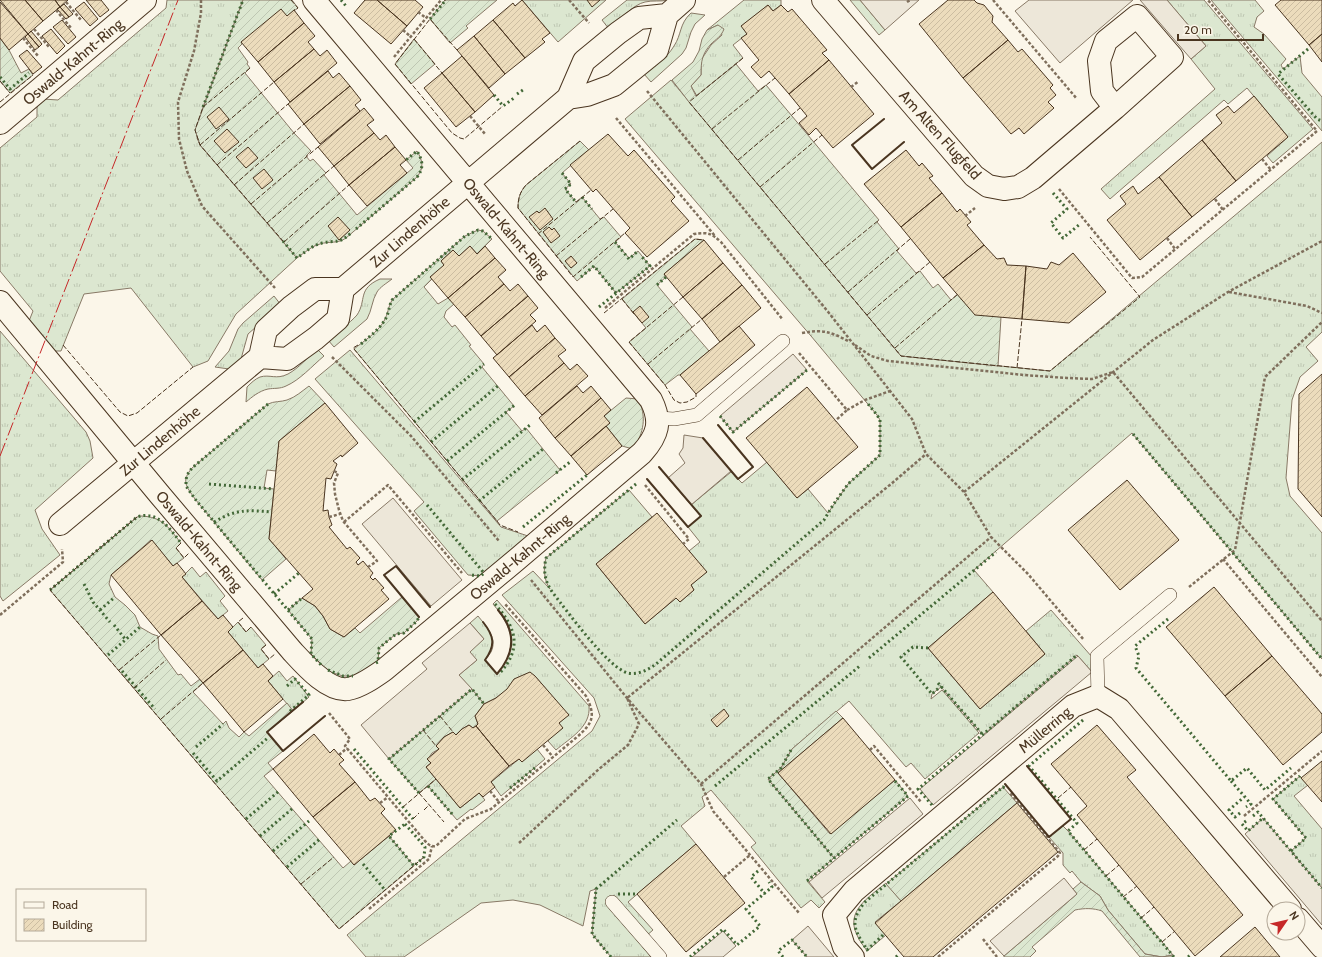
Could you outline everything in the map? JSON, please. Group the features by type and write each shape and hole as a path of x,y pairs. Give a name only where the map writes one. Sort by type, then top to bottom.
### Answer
{"street":[{"name":"Oswald-Kahnt-Ring","path":"0,123 146,0"},
{"name":"Oswald-Kahnt-Ring","path":"0,302 133,463 297,657 324,681 337,687 348,689 367,682 478,592 642,454 653,438 658,425 656,409 651,400 314,0"},
{"path":"568,98 587,95 614,85 657,50 667,15 684,0"},
{"name":"Am Alten Flugfeld","path":"823,0 974,176 988,186 1004,189 1018,187 1033,178 1115,108"},
{"name":"Zur Lindenhöhe","path":"343,289 467,182 568,98 584,61 639,18 667,15"},
{"path":"315,289 343,289 338,319 316,338 287,359 260,357 266,330 291,307 315,289"},
{"name":"Zur Lindenhöhe","path":"60,524 260,357"},
{"path":"1098,696 1119,709 1283,901"},
{"name":"Müllerring","path":"853,957 844,947 834,915 854,890 1073,706 1098,696"},
{"path":"1306,928 1322,947"}],"lane":[{"path":"658,418 674,419 697,415 783,341"},
{"path":"1098,696 1097,656 1170,595"},
{"path":"612,902 660,957"}],"path":[{"path":"201,0 201,13 194,51 178,102 179,139 187,171 202,206 291,307"},
{"path":"393,58 441,0"},
{"path":"569,0 607,42"},
{"path":"993,0 1079,101"},
{"path":"1055,184 1132,278 1142,277 1317,131 1208,0"},
{"path":"66,2 85,24"},
{"path":"56,10 75,32"},
{"path":"418,12 426,18"},
{"path":"34,29 52,52"},
{"path":"403,30 411,37"},
{"path":"23,38 42,61"},
{"path":"631,71 829,313 912,419 926,454 964,492 991,538 1028,574 1097,656"},
{"path":"470,116 485,134"},
{"path":"616,118 721,242 788,327 783,341"},
{"path":"1262,159 1271,170"},
{"path":"1215,199 1223,210"},
{"path":"605,308 694,234 706,232 721,242"},
{"path":"1167,238 1176,249"},
{"path":"964,492 1153,340 1228,292 1322,241"},
{"path":"1228,292 1306,306 1322,312"},
{"path":"1170,595 1177,596 1235,550 1265,377 1322,322"},
{"path":"783,341 800,333 828,331 852,343 871,356 888,361 1067,378 1092,379 1113,372"},
{"path":"316,338 411,436 627,698 701,784 713,811 799,913"},
{"path":"783,341 797,351 847,410"},
{"path":"1113,372 1322,621"},
{"path":"835,421 847,410 865,400 890,391"},
{"path":"627,698 926,454"},
{"path":"334,471 338,473 334,483 340,514 344,522 377,561 368,567"},
{"path":"643,482 689,539 683,544"},
{"path":"344,522 388,485 478,592"},
{"path":"329,518 340,514"},
{"path":"0,615 63,562 60,524"},
{"path":"701,784 991,538"},
{"path":"1223,560 1322,677"},
{"path":"327,711 350,739 345,746 425,841 432,846 436,846 466,819 491,809 577,737 590,724 592,719 590,703 586,696 503,602"},
{"path":"520,843 598,769 628,745 639,724 627,698"},
{"path":"543,744 553,757"},
{"path":"870,750 874,746 922,804"},
{"path":"339,754 347,748"},
{"path":"1224,832 1322,751"},
{"path":"938,957 1060,853 993,773"},
{"path":"490,791 499,802"},
{"path":"380,803 388,797"},
{"path":"369,909 430,859 432,846"},
{"path":"724,877 750,855"},
{"path":"983,939 997,957"}],"green space":[{"path":"167,0 243,0 203,107 197,138 200,145 297,258 236,314 208,361 193,367 131,288 84,294 61,351 54,351 29,321 33,311 0,271 0,148 37,117 37,104 43,99 58,100 166,8"},
{"path":"243,0 292,0 298,8 287,16 241,42 242,44 238,48 248,62 247,64 250,68 245,73 294,133 311,151 306,156 310,161 313,159 326,173 324,175 357,215 413,168 406,160 417,151 421,158 422,167 417,177 346,238 340,241 317,245 297,258 200,145 195,130"},
{"path":"445,0 497,0 466,26 468,28 450,43 430,19"},
{"path":"522,0 606,0 558,42"},
{"path":"627,0 668,0 648,1 641,3 626,13 609,29 602,20"},
{"path":"744,0 781,0 781,5 773,11 768,5 742,26 747,34 733,45 743,58 697,96 691,86 701,75 701,60 711,45 722,35 718,25 707,30"},
{"path":"850,0 860,0 885,30 879,35"},
{"path":"1167,0 1204,0 1313,129 1273,163 1267,156 1288,137 1247,88 1228,104 1224,100 1110,199 1101,189 1215,89 1191,59 1206,46"},
{"path":"1211,0 1255,0 1264,11 1257,17 1254,27 1264,34 1286,59 1281,65 1283,69 1300,56 1302,73 1322,97 1322,131"},
{"path":"691,13 705,15 695,24 686,48 682,54 651,82 644,74 668,54 677,42 684,21"},
{"path":"718,25 724,29 723,32 706,51 702,62 701,75 691,86 696,96 736,64 758,91 766,85 879,220 877,222 899,249 897,251 916,273 920,271 933,288 938,284 951,300 958,294 1001,317 998,366 901,356 689,102 672,80 693,62 707,30"},
{"path":"0,38 9,50 21,73 29,69 33,75 10,93 0,81"},
{"path":"414,39 435,64 411,84 395,64"},
{"path":"671,80 901,356 1050,371 1322,142 1322,332 1306,347 1318,361 1300,377 1292,400 1286,478 1290,496 1322,533 1322,659 1132,433 974,570 993,592 928,648 980,709 1045,654 1026,631 1051,610 1092,657 1092,672 1077,655 983,735 941,687 932,694 931,699 942,690 979,733 925,779 911,763 906,767 849,701 792,749 781,768 768,779 834,858 807,881 825,902 819,908 811,900 801,908 751,847 756,843 711,790 702,797 705,806 681,826 696,844 628,902 653,930 639,942 651,957 611,957 592,934 596,889 590,891 583,926 540,905 513,900 481,903 404,957 366,957 347,935 592,731 600,716 594,698 502,595 533,571 550,589 546,582 546,558 629,490 652,517 596,564 645,624 676,598 680,602 694,590 691,585 706,572 689,551 700,542 688,527 701,516 691,505 731,472 742,483 767,462 797,498 808,489 828,513 848,484 880,455 880,420 877,415 625,119"},
{"path":"580,141 589,150 562,173 571,184 565,189 576,202 582,197 600,219 604,217 621,237 615,242 629,258 638,251 650,266 616,293 594,266 577,281 518,208 520,195 526,185"},
{"path":"478,230 483,231 492,239 477,254 470,246 459,256 453,250 441,261 444,265 424,287 438,304 448,298 454,304 446,311 444,317 452,327 455,325 471,345 469,346 484,364 482,367 514,406 506,412 522,431 526,428 560,470 497,521 354,349 378,329 385,318 392,300 465,236"},
{"path":"695,239 704,240 664,274 666,277 657,285 692,327 690,329 709,351 680,375 665,385 629,342 646,328 622,299"},
{"path":"380,279 392,279 377,292 367,319 334,347 328,340 357,315 362,304 365,291 373,283"},
{"path":"274,296 281,305 248,334 241,359 229,369 215,367 229,351 238,329"},
{"path":"0,331 86,432 90,441 93,458 35,510 42,529 60,555 3,601 0,596"},
{"path":"317,349 324,356 296,380 284,387 262,391 246,402 247,387 255,380 264,376 280,377 292,372"},
{"path":"350,350 501,527 528,536 481,576 468,575 414,511 424,502 315,379"},
{"path":"309,386 325,403 279,441 276,471 267,470 264,488 274,489 269,539 286,559 262,580 195,499 187,487 186,480 192,468 268,404 290,399"},
{"path":"626,398 638,399 643,412 642,431 633,449 622,446 606,426 604,416"},
{"path":"141,516 155,518 164,524 181,543 176,548 184,558 173,566 151,540 111,575 109,584 115,597 135,615 140,627 158,636 159,649 178,675 181,674 191,686 200,679 203,683 193,692 223,724 226,721 229,728 239,737 244,732 249,736 287,703 293,711 267,732 283,751 268,763 273,769 264,776 343,868 351,861 354,865 389,836 414,866 339,929 50,590 137,517"},
{"path":"192,567 200,577 206,572 225,596 220,601 228,611 218,619 182,577"},
{"path":"402,597 419,617 417,621 404,633 396,634 379,648 378,662 357,676 343,676 330,672 322,666 311,654 312,639 288,610 302,598 315,606 323,616 330,629 344,637 355,628 360,633"},
{"path":"497,600 589,706 587,720 583,726 556,750 548,741 559,723 568,715 535,676 530,673 496,698 484,704 459,675 477,660 469,652 484,639 470,623 478,616 490,632 493,642 491,652 485,660 497,674 504,665 511,647 511,638 505,621 493,604"},
{"path":"238,622 246,632 251,627 266,645 261,649 269,659 258,668 228,632"},
{"path":"279,671 287,681 293,676 309,697 293,711 268,681"},
{"path":"472,689 484,704 475,716 478,724 473,728 469,725 456,735 453,732 444,737 436,746 439,749 432,753 428,759 431,763 426,767 436,779 419,793 389,759"},
{"path":"836,711 843,718 778,773 830,834 895,780 908,796 834,858 768,779 781,768 792,749"},
{"path":"537,749 545,759 501,796 491,782 519,759"},
{"path":"1300,776 1308,785 1294,796 1322,829 1322,888 1291,851 1306,838 1273,799"},
{"path":"436,779 460,808 479,793 485,800 457,820 428,786"},
{"path":"1003,787 1017,803 901,901 886,884"},
{"path":"1063,826 1173,955 1162,957 1145,954 1108,910 1100,896 1081,882 1072,871 1070,873 1063,865 1063,853 1049,837"},
{"path":"1081,882 1100,896 1108,910 1145,954 1162,957 1140,957 1102,911 1095,909 1082,909 1075,910 1032,947 1036,951 1030,957 1004,957 1077,894 1073,889"},
{"path":"886,883 901,901 875,922 886,935 867,951 858,937 854,926 854,919 856,912 866,899"},
{"path":"1173,955 1174,957 1162,957"}],"shaded area":[{"path":"860,0 919,0 885,30"},
{"path":"1029,0 1133,0 1060,63 1015,11"},
{"path":"1140,0 1167,0 1206,46 1191,59"},
{"path":"793,354 807,370 733,432 720,416"},
{"path":"684,435 703,438 731,471 691,505 668,478 685,463 679,454 683,448"},
{"path":"393,498 462,580 431,606 362,524"},
{"path":"470,623 484,639 470,652 477,660 459,675 472,689 389,759 361,725 427,669 422,663"},
{"path":"1078,656 1092,672 933,805 920,789"},
{"path":"910,798 923,814 822,898 809,882"},
{"path":"1263,818 1322,888 1322,925 1306,906 1306,901 1302,901 1245,834"},
{"path":"1064,878 1077,894 1004,956 990,941"},
{"path":"808,926 834,957 807,957 792,940"},
{"path":"723,931 736,946 723,957 692,957"}],"building":[{"path":"0,0 25,0 43,21 28,34"},
{"path":"25,0 55,0 60,7 43,21"},
{"path":"55,0 68,0 60,7"},
{"path":"86,0 101,0 109,10 100,17"},
{"path":"365,0 377,0 407,26 391,44 354,13"},
{"path":"377,0 415,0 423,7 407,26"},
{"path":"522,0 550,33 542,39 545,42 525,58 493,20 513,3 515,6"},
{"path":"587,0 600,0 592,7"},
{"path":"948,0 974,0 977,3 984,5 993,16 992,22 1008,40 963,78 919,24"},
{"path":"1281,0 1322,0 1322,34 1309,45 1275,5"},
{"path":"0,2 28,34 9,50 0,38"},
{"path":"84,2 98,19 90,26 75,9"},
{"path":"64,4 73,14 69,17 60,7"},
{"path":"768,5 773,11 781,5 788,12 792,9 827,50 822,53 829,60 789,94 769,71 761,78 751,67 759,60 741,38 747,34 741,26"},
{"path":"60,7 69,17 66,19 57,9"},
{"path":"281,9 287,16 294,10 304,23 258,62 241,42"},
{"path":"62,20 76,37 68,44 53,27"},
{"path":"493,20 525,58 505,74 474,36"},
{"path":"304,23 315,36 308,42 314,49 274,82 258,62"},
{"path":"51,29 65,46 57,54 42,36"},
{"path":"31,31 42,44 39,47 28,34"},
{"path":"28,34 39,47 35,50 25,37"},
{"path":"1322,34 1322,62 1309,45"},
{"path":"474,36 505,74 489,88 457,50"},
{"path":"1008,40 1018,52 1022,49 1053,85 1050,88 1056,95 1048,102 1054,108 1024,134 1019,128 1011,134 963,78"},
{"path":"314,49 320,56 327,50 337,63 290,102 274,82"},
{"path":"27,50 42,67 33,74 19,56"},
{"path":"462,56 494,95 475,112 442,73"},
{"path":"829,60 874,114 833,148 816,128 809,135 799,123 807,116 789,94"},
{"path":"328,71 333,78 339,73 350,86 304,124 288,104"},
{"path":"442,73 475,112 456,127 424,88"},
{"path":"350,86 361,100 355,105 360,111 320,144 304,124"},
{"path":"1254,96 1288,137 1236,181 1202,140 1222,123 1216,115 1228,106 1234,113"},
{"path":"219,107 229,119 216,129 207,117"},
{"path":"364,108 374,120 367,125 374,133 334,166 318,147"},
{"path":"227,129 239,142 225,153 214,141"},
{"path":"374,133 380,140 386,135 395,147 349,185 334,166"},
{"path":"608,134 628,156 634,150 675,197 671,201 689,221 647,257 625,233 630,228 596,189 593,192 570,165"},
{"path":"1202,140 1236,181 1192,217 1159,177"},
{"path":"248,147 258,158 246,168 236,157"},
{"path":"395,147 406,160 400,165 407,173 367,206 349,185"},
{"path":"906,150 919,166 922,163 933,176 929,178 942,193 901,227 864,184"},
{"path":"264,169 273,180 262,189 253,178"},
{"path":"1159,177 1192,217 1140,260 1107,220 1126,204 1120,196 1133,186 1138,194"},
{"path":"942,193 957,212 960,209 971,222 967,225 984,245 943,278 901,227"},
{"path":"545,208 553,219 540,230 529,217 537,211 539,213"},
{"path":"338,217 350,230 339,240 328,226"},
{"path":"549,227 552,230 554,228 560,236 551,243 543,232"},
{"path":"704,240 723,263 683,297 664,274"},
{"path":"984,245 997,259 1004,258 1007,265 1026,266 1022,319 975,315 943,278"},
{"path":"470,246 477,254 485,246 495,258 448,298 430,277 444,265 441,261 453,250 459,256"},
{"path":"1073,253 1106,292 1069,323 1022,319 1026,266 1047,269 1051,262 1059,265"},
{"path":"571,256 577,263 571,268 565,261"},
{"path":"495,258 506,270 498,277 504,284 465,317 448,298"},
{"path":"723,263 742,285 702,319 683,297"},
{"path":"504,284 510,291 518,284 528,296 481,336 465,317"},
{"path":"742,285 761,308 720,342 702,319"},
{"path":"528,296 538,308 530,315 536,321 497,355 481,336"},
{"path":"640,306 649,317 642,323 633,312"},
{"path":"532,325 537,332 545,325 555,338 509,377 493,358"},
{"path":"739,326 755,345 696,394 680,375"},
{"path":"555,338 566,350 558,356 564,363 525,396 509,377"},
{"path":"564,363 570,370 577,364 588,376 542,415 525,396"},
{"path":"1322,374 1322,517 1298,489 1299,394"},
{"path":"577,386 583,393 591,386 601,398 555,438 539,418"},
{"path":"807,387 858,447 797,498 746,438"},
{"path":"601,398 611,410 604,416 610,423 571,456 555,438"},
{"path":"325,403 358,443 342,457 341,455 333,461 337,464 331,479 326,478 323,511 328,510 332,525 329,527 347,549 350,547 360,558 356,562 358,565 363,561 373,573 370,577 373,580 375,578 384,588 381,590 389,599 344,637 330,629 323,616 315,606 302,598 313,589 269,539 279,441"},
{"path":"606,426 622,446 587,475 571,456"},
{"path":"1127,480 1179,540 1120,590 1068,530"},
{"path":"657,513 707,572 691,585 694,590 680,602 676,598 645,624 596,564"},
{"path":"152,540 173,566 177,563 182,569 186,574 182,577 202,601 161,635 111,575"},
{"path":"1214,587 1272,656 1225,696 1166,627"},
{"path":"993,592 1045,654 980,709 928,648"},
{"path":"202,601 218,619 223,615 233,627 228,632 243,650 203,683 161,635"},
{"path":"243,650 258,668 263,664 273,676 268,681 283,699 244,732 203,683"},
{"path":"1272,656 1322,714 1322,732 1283,765 1225,696"},
{"path":"530,672 569,715 559,723 563,728 522,762 519,759 509,766 476,726 478,724 475,716 484,704 496,698 507,689 514,679"},
{"path":"724,709 729,716 717,727 711,720"},
{"path":"843,718 895,780 831,834 778,773"},
{"path":"469,725 473,728 476,726 509,766 491,782 495,787 483,797 479,793 460,808 426,767 431,763 427,759 439,749 436,746 444,737 453,732 456,735"},
{"path":"1097,725 1136,770 1127,777 1243,915 1195,956 1077,815 1087,806 1051,764"},
{"path":"314,734 330,753 334,749 344,760 339,764 355,782 313,817 273,769"},
{"path":"1322,761 1322,802 1301,778"},
{"path":"355,782 370,801 375,798 385,809 381,813 396,830 354,865 313,817"},
{"path":"1017,803 1058,852 933,957 904,957 875,923"},
{"path":"696,844 745,903 686,952 637,894"},
{"path":"1255,927 1280,957 1220,957"}],"hedge":[{"path":"203,107 243,0"},
{"path":"341,0 346,6"},
{"path":"430,19 445,1"},
{"path":"1308,49 1278,74 1317,119 1322,121"},
{"path":"0,77 10,89 29,73"},
{"path":"517,94 523,90"},
{"path":"494,95 503,106 514,98"},
{"path":"356,229 417,177 422,167 421,158 417,151 406,160"},
{"path":"562,173 571,184 565,189 576,202"},
{"path":"1053,193 1067,209 1051,223 1063,238 1080,224"},
{"path":"582,197 592,209"},
{"path":"361,344 384,322 392,300 465,236 478,230 483,231 492,239"},
{"path":"283,241 297,258 315,245 338,241 351,233"},
{"path":"615,242 629,259 638,251"},
{"path":"599,307 650,266 642,257"},
{"path":"581,277 594,266 616,293"},
{"path":"657,285 666,277"},
{"path":"414,422 484,364"},
{"path":"720,416 733,432 807,370"},
{"path":"431,442 499,385"},
{"path":"268,404 192,468 187,475 186,486 195,499 312,639 311,654 322,666"},
{"path":"447,461 516,404"},
{"path":"636,484 546,558 545,568 545,577 550,589 568,613 600,651 620,669 628,673 643,672 656,664 824,520 848,484 880,455 880,420 868,404"},
{"path":"462,480 530,425"},
{"path":"1133,434 1322,659"},
{"path":"479,501 543,449"},
{"path":"556,473 570,462"},
{"path":"523,527 587,475"},
{"path":"209,484 274,489"},
{"path":"427,505 484,573 481,576 470,575"},
{"path":"214,522 242,511 272,512"},
{"path":"50,590 137,517 151,516 157,518 168,527 181,543"},
{"path":"869,658 996,552"},
{"path":"274,594 299,573"},
{"path":"84,584 93,602 110,622"},
{"path":"100,610 115,597"},
{"path":"288,610 302,598"},
{"path":"495,604 508,621 514,638 514,647 507,665 499,674"},
{"path":"376,663 378,662 379,648 396,634 404,633 417,621 419,617"},
{"path":"1168,619 1135,646 1139,656 1136,668 1231,781 1247,768 1265,790 1291,768"},
{"path":"114,625 125,639"},
{"path":"108,655 140,627"},
{"path":"928,648 913,647 901,657 932,694 941,686"},
{"path":"932,805 918,789 1077,655"},
{"path":"715,786 861,665"},
{"path":"328,670 343,676 353,676"},
{"path":"122,671 155,709"},
{"path":"287,686 295,679 309,695 289,712"},
{"path":"938,683 983,735"},
{"path":"419,793 389,759 472,689 484,704"},
{"path":"1083,720 1029,766 1077,823 1068,831 1174,957"},
{"path":"196,747 223,724"},
{"path":"193,753 217,781 269,737"},
{"path":"354,749 413,819"},
{"path":"791,750 781,768 768,779 834,858"},
{"path":"510,788 536,767"},
{"path":"1291,851 1306,838 1273,799 1300,776"},
{"path":"807,881 908,796 895,781"},
{"path":"1231,781 1251,804 1246,807"},
{"path":"428,786 453,815"},
{"path":"883,935 867,950 856,931 855,926 857,915 865,902 1003,787 1006,789"},
{"path":"246,819 279,791"},
{"path":"1240,813 1235,817 1229,810 1244,797"},
{"path":"260,836 293,808"},
{"path":"1253,816 1258,812 1322,888"},
{"path":"1246,821 1242,824 1248,831 1263,818"},
{"path":"611,957 592,934 596,889 677,820"},
{"path":"273,851 309,821"},
{"path":"405,824 425,847 424,857 414,866 389,836 405,824"},
{"path":"287,867 321,838"},
{"path":"363,864 385,890"},
{"path":"758,871 751,877 765,894"},
{"path":"690,957 723,929 737,945 760,926 746,909 772,887 769,882"},
{"path":"618,894 637,894"},
{"path":"783,957 778,951 792,940 807,957"},
{"path":"1188,957 1192,954"},
{"path":"896,957 898,955 899,957"}],"fence":[{"path":"291,0 298,8 294,10"},
{"path":"457,50 430,19 395,64 452,133 460,138 464,139 503,106"},
{"path":"414,39 442,73"},
{"path":"743,58 689,102 901,356 1050,371 1140,297 1090,237"},
{"path":"250,68 203,107 195,130 200,145 283,241"},
{"path":"0,102 33,75"},
{"path":"712,129 775,78"},
{"path":"0,81 10,93"},
{"path":"200,145 274,82"},
{"path":"217,165 288,104"},
{"path":"738,160 800,108"},
{"path":"234,185 304,124"},
{"path":"760,187 822,135"},
{"path":"580,141 526,185 520,195 518,208 573,277 625,233"},
{"path":"251,204 318,147"},
{"path":"267,223 334,166"},
{"path":"284,242 349,185"},
{"path":"538,234 591,190"},
{"path":"556,256 613,209"},
{"path":"825,264 879,220"},
{"path":"604,313 695,239 704,240"},
{"path":"848,292 910,239"},
{"path":"867,315 930,262"},
{"path":"895,348 958,294"},
{"path":"683,297 629,342 665,385 674,400 680,403 687,402 696,397 696,394"},
{"path":"622,299 634,314"},
{"path":"648,364 702,319"},
{"path":"1017,368 1022,319"},
{"path":"63,345 120,412 128,416 137,413 193,367"},
{"path":"358,345 353,348 500,525 518,532"},
{"path":"137,517 50,590 339,929 424,857"},
{"path":"181,543 176,548 184,558 189,553"},
{"path":"243,618 238,622 246,632 251,627"},
{"path":"119,670 161,635"},
{"path":"266,645 261,649 269,659 275,654"},
{"path":"134,688 166,660"},
{"path":"161,719 203,683"},
{"path":"440,716 453,732"},
{"path":"423,730 436,746"},
{"path":"403,807 436,779"},
{"path":"1058,798 1071,787"},
{"path":"419,793 444,822"},
{"path":"424,810 429,805"},
{"path":"413,819 419,813"},
{"path":"1084,850 1097,839"},
{"path":"301,884 334,857"},
{"path":"1106,876 1119,865"},
{"path":"1123,897 1137,886"},
{"path":"1141,918 1154,907"},
{"path":"1162,942 1175,931"}],"wall":[{"path":"884,119 852,145 872,169 904,142"},
{"path":"703,438 738,479 753,467 718,425"},
{"path":"647,479 688,527 701,516 659,467"},
{"path":"419,617 384,575 396,566 430,607"},
{"path":"483,622 490,632 492,641 491,650 485,660 497,674 507,658 511,642 511,634 508,626 498,610"},
{"path":"303,702 267,732 283,751 325,716"},
{"path":"1005,784 1049,837 1071,819 1027,766"}],"power":[{"path":"0,456 178,0"}]}
